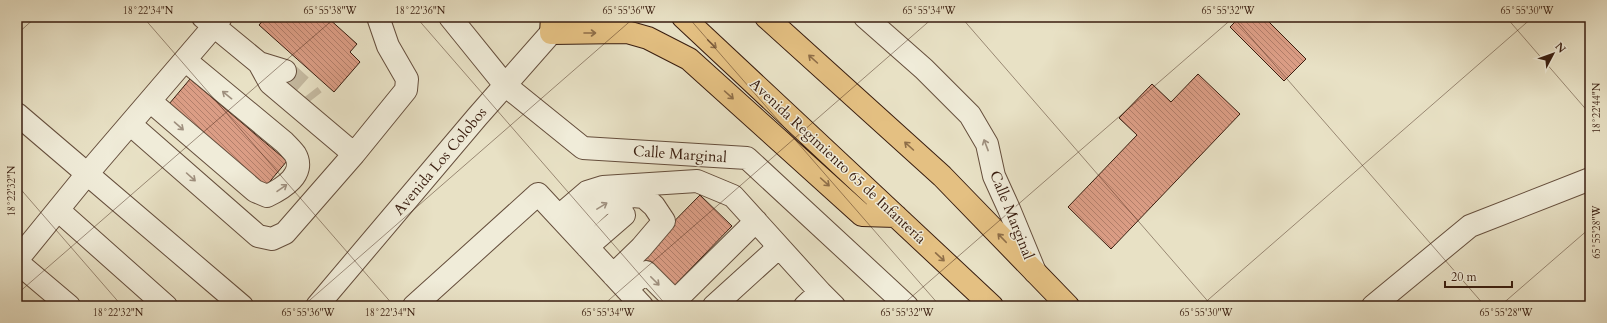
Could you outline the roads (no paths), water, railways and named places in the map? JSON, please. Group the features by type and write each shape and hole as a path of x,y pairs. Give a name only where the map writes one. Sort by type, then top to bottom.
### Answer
{"main road":[{"name":"Avenida Regimiento 65 de Infantería","path":"683,17 992,306"},
{"path":"766,17 942,176 1068,306"},
{"path":"556,22 627,32 648,38 682,55 695,64 862,215 896,216"}],"street":[{"path":"130,124 258,236 272,239 285,233 354,154 406,90 407,79 388,46 378,17"},
{"name":"Calle Marginal","path":"450,17 506,85 583,148 748,158 907,306"},
{"name":"Calle Marginal","path":"865,17 924,69 970,115 987,144 994,176 1035,272"},
{"path":"69,306 17,261 87,174 185,60 213,20 259,64 270,83 354,154"},
{"name":"Avenida Los Colobos","path":"317,306 506,85 556,22"},
{"path":"150,101 255,191 267,196 281,189 292,179 297,168 296,155 284,142 185,60"},
{"path":"259,64 285,71"},
{"path":"313,99 320,112 324,130"},
{"path":"17,114 242,306"},
{"path":"1373,306 1470,226 1590,179"},
{"path":"573,232 587,192 603,187 697,181 733,196 779,247 820,301"},
{"path":"414,306 538,194 642,306"},
{"path":"573,232 602,204 633,196 644,197 654,206 664,221 641,248 620,282"},
{"path":"58,210 166,306"},
{"path":"573,232 624,215"},
{"path":"620,282 646,272 675,301 756,221"},
{"path":"714,306 779,247"}],"tunnel":[{"path":"285,71 306,90 313,99"}]}
